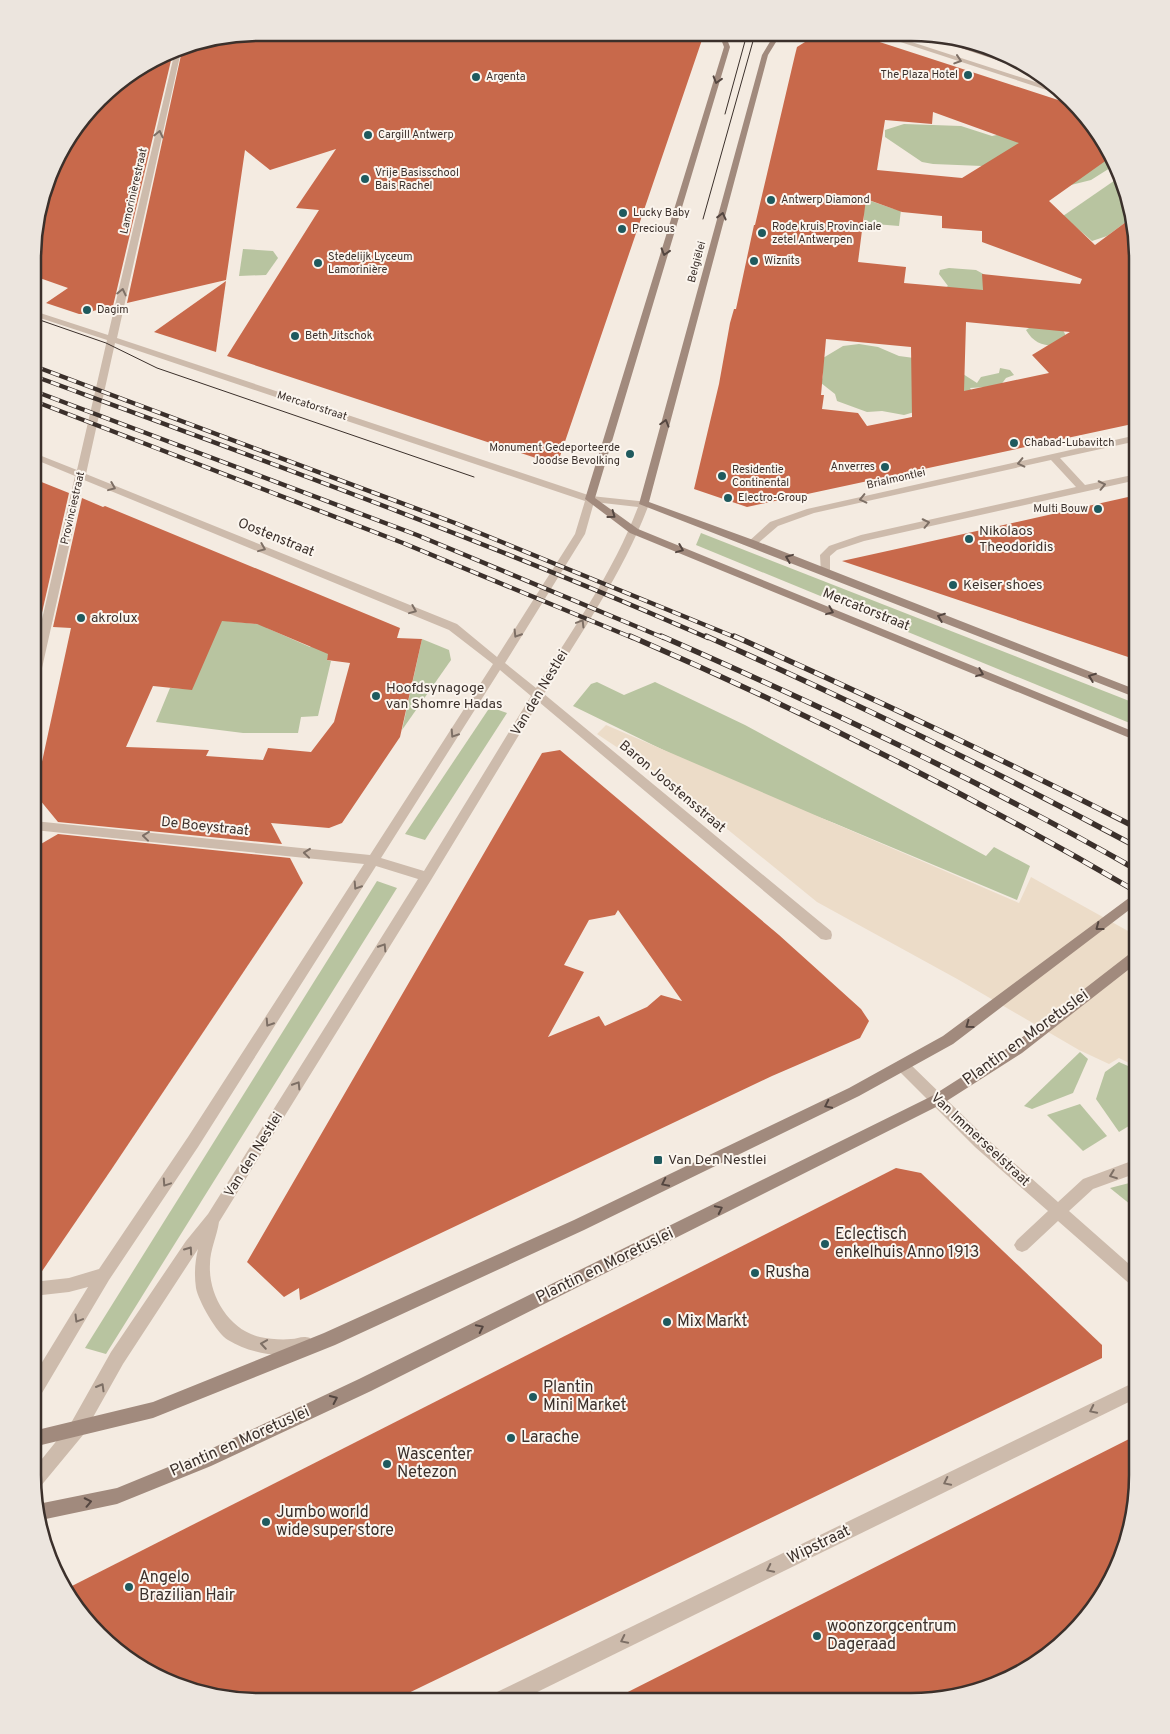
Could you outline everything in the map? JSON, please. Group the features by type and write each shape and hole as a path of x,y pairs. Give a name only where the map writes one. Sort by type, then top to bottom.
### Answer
{"street":[{"path":"41,1379 104,1275 193,1142 580,534 727,47 726,41"},
{"name":"Belgiëlei","path":"644,504 765,55 771,44 775,41"},
{"path":"901,41 1047,89"},
{"path":"967,49 986,55"},
{"name":"Lamorinièrestraat","path":"111,339 177,58"},
{"name":"Mercatorstraat","path":"41,314 590,499 644,504 752,543 1129,691"},
{"name":"Provinciestraat","path":"41,644 111,339"},
{"name":"Brialmontlei","path":"752,543 774,524 811,511 1129,440"},
{"path":"1053,456 1083,489"},
{"name":"Oostenstraat","path":"41,459 453,627 499,663"},
{"path":"826,572 825,555 833,548 861,538 1129,479"},
{"name":"Mercatorstraat","path":"590,499 634,531 1129,734"},
{"name":"Van den Nestlei","path":"76,1429 117,1358 191,1246 213,1219 427,877 625,552 644,504"},
{"name":"Baron Joostensstraat","path":"499,663 826,935"},
{"name":"De Boeystraat","path":"41,826 373,860"},
{"path":"373,860 427,877"},
{"path":"41,1437 153,1410 329,1339 579,1225 903,1066 948,1040 1129,903"},
{"name":"Plantin en Moretuslei","path":"44,1511 117,1496 205,1460 365,1384 937,1100 1017,1049 1129,962"},
{"name":"Van Immerseelstraat","path":"903,1066 980,1142 1129,1278"},
{"path":"1022,1245 1088,1184 1129,1169"},
{"path":"213,1219 202,1263 204,1289 218,1316 232,1334 260,1345 292,1347 329,1339"},
{"path":"41,1287 69,1285 104,1275"},
{"name":"Wipstraat","path":"516,1693 1129,1393"},
{"path":"41,1472 76,1429"}],"green space":[{"path":"904,124 961,126 992,136 1006,133 1105,162 1109,169 1091,180 1067,186 982,166 933,164 922,162 885,137 885,130"},
{"path":"1114,181 1126,222 1107,236 1092,241 1063,216"},
{"path":"865,199 901,210 899,226 875,224 864,220 864,214 856,213"},
{"path":"243,249 273,251 278,258 266,275 239,276"},
{"path":"949,268 976,270 987,276 1063,330 1066,336 1054,346 1041,344 1026,330 1029,328 942,290 948,286 939,274 940,270"},
{"path":"859,344 878,347 899,356 914,358 963,374 977,383 981,377 999,373 1000,368 1010,370 1014,375 1006,378 1000,386 970,388 974,395 904,415 882,411 867,412 837,401 835,394 821,383 823,358 843,346"},
{"path":"701,533 1129,701 1129,723 696,545"},
{"path":"209,619 266,625 267,628 310,647 313,644 330,647 327,660 331,661 318,716 301,717 298,733 243,733 156,722 170,688 192,689"},
{"path":"422,639 449,650 451,660 402,730"},
{"path":"597,682 624,695 655,682 745,725 986,856 994,847 1030,866 1017,900 834,823 733,784 573,706 591,684"},
{"path":"490,707 507,713 425,840 405,834"},
{"path":"377,881 397,888 106,1354 85,1348"},
{"path":"1080,1052 1088,1059 1073,1093 1032,1109 1024,1106"},
{"path":"1119,1062 1129,1066 1129,1126 1119,1132 1096,1099 1105,1072"},
{"path":"1080,1104 1107,1136 1083,1151 1047,1115"},
{"path":"1129,1183 1129,1203 1110,1188"}],"shaded area":[{"path":"606,725 1019,903 1031,877 1129,932 1129,1063 1119,1058 1109,1064 1079,1050 959,980 817,902 668,781 597,734"}],"building":[{"path":"259,41 702,41 557,465 227,356 319,210 296,208 336,149 270,170 245,150 226,280 127,303 181,56 216,45"},
{"path":"807,41 876,41 1061,101 1075,115 1100,150 1105,161 1049,201 1095,245 1126,222 1129,259 1129,425 747,507 694,489 719,384 730,323 734,309 736,309 754,225 797,47","holes":["933,112 1019,143 962,178 877,170 885,120 932,124","866,199 902,212 942,216 942,228 982,231 982,242 1082,279 1080,284 982,274 983,290 904,283 906,267 858,262","966,322 1070,332 1032,355 1049,373 964,391","826,339 911,347 912,417 867,426 858,413 822,409 824,395 821,395"]},
{"path":"171,60 113,306 93,311 89,314 79,314 46,303 68,288 41,278 45,216 58,176 70,150 95,115 126,86 150,70"},
{"path":"226,281 216,352 154,332"},
{"path":"41,482 69,493 41,617"},
{"path":"1129,497 1129,657 842,561"},
{"path":"82,498 400,628 397,638 422,639 400,737 342,823 329,828 271,823 282,844 58,822 41,801 41,766 71,628 53,627","holes":["222,621 257,624 328,654 327,660 350,663 334,722 311,752 268,748 263,760 206,756 209,750 126,747 153,686 192,690"]},
{"path":"560,750 779,935 861,1009 869,1021 860,1038 772,1076 300,1300 299,1288 284,1297 247,1262 542,753","holes":["618,910 682,1001 661,995 647,1007 605,1026 599,1016 548,1037 584,972 564,965 589,920 615,915"]},
{"path":"58,834 290,858 303,883 41,1273 41,844"},
{"path":"896,1168 921,1173 1102,1345 1102,1358 408,1693 259,1693 216,1689 189,1681 150,1664 126,1648 95,1619 71,1586"},
{"path":"1129,1439 1129,1475 1125,1518 1117,1545 1100,1584 1075,1619 1055,1639 1020,1664 981,1681 940,1691 911,1693 626,1693"}],"tram line":[{"path":"725,114 745,41"},
{"path":"703,219 753,41"},
{"path":"41,320 106,343 157,368 474,477"}],"railway":[{"path":"41,369 455,523 737,638"},
{"path":"41,379 457,534 708,638"},
{"path":"41,394 417,535 664,638"},
{"path":"41,404 403,543 633,638"},
{"path":"630,636 888,756 1013,822 1129,887"},
{"path":"661,636 782,690 902,747 1020,806 1129,866"},
{"path":"706,636 923,737 1129,843"},
{"path":"734,636 937,729 1129,824"}],"place":[{"name":"The Plaza Hotel","path":"968,75"},
{"name":"Argenta","path":"476,77"},
{"name":"Cargill Antwerp","path":"368,135"},
{"name":"Vrije Basisschool Bais Rachel","path":"365,179"},
{"name":"Antwerp Diamond","path":"771,200"},
{"name":"Lucky Baby","path":"623,213"},
{"name":"Precious","path":"622,229"},
{"name":"Rode kruis Provinciale zetel Antwerpen","path":"762,233"},
{"name":"Wiznits","path":"754,261"},
{"name":"Stedelijk Lyceum Lamorinière","path":"318,263"},
{"name":"Dagim","path":"87,310"},
{"name":"Beth Jitschok","path":"295,336"},
{"name":"Chabad-Lubavitch","path":"1014,443"},
{"name":"Monument Gedeporteerde Joodse Bevolking","path":"630,454"},
{"name":"Anverres","path":"885,467"},
{"name":"Residentie Continental","path":"722,476"},
{"name":"Electro-Group","path":"728,498"},
{"name":"Multi Bouw","path":"1098,509"},
{"name":"Nikolaos Theodoridis","path":"969,539"},
{"name":"Keiser shoes","path":"953,585"},
{"name":"akrolux","path":"81,618"},
{"name":"Hoofdsynagoge van Shomre Hadas","path":"376,696"},
{"name":"Van Den Nestlei","path":"658,1160"},
{"name":"Eclectisch enkelhuis Anno 1913","path":"825,1244"},
{"name":"Rusha","path":"755,1273"},
{"name":"Mix Markt","path":"667,1322"},
{"name":"Plantin Mini Market","path":"533,1397"},
{"name":"Larache","path":"511,1438"},
{"name":"Wascenter Netezon","path":"387,1464"},
{"name":"Jumbo world wide super store","path":"266,1522"},
{"name":"Angelo Brazilian Hair","path":"129,1587"},
{"name":"woonzorgcentrum Dageraad","path":"817,1636"}]}
